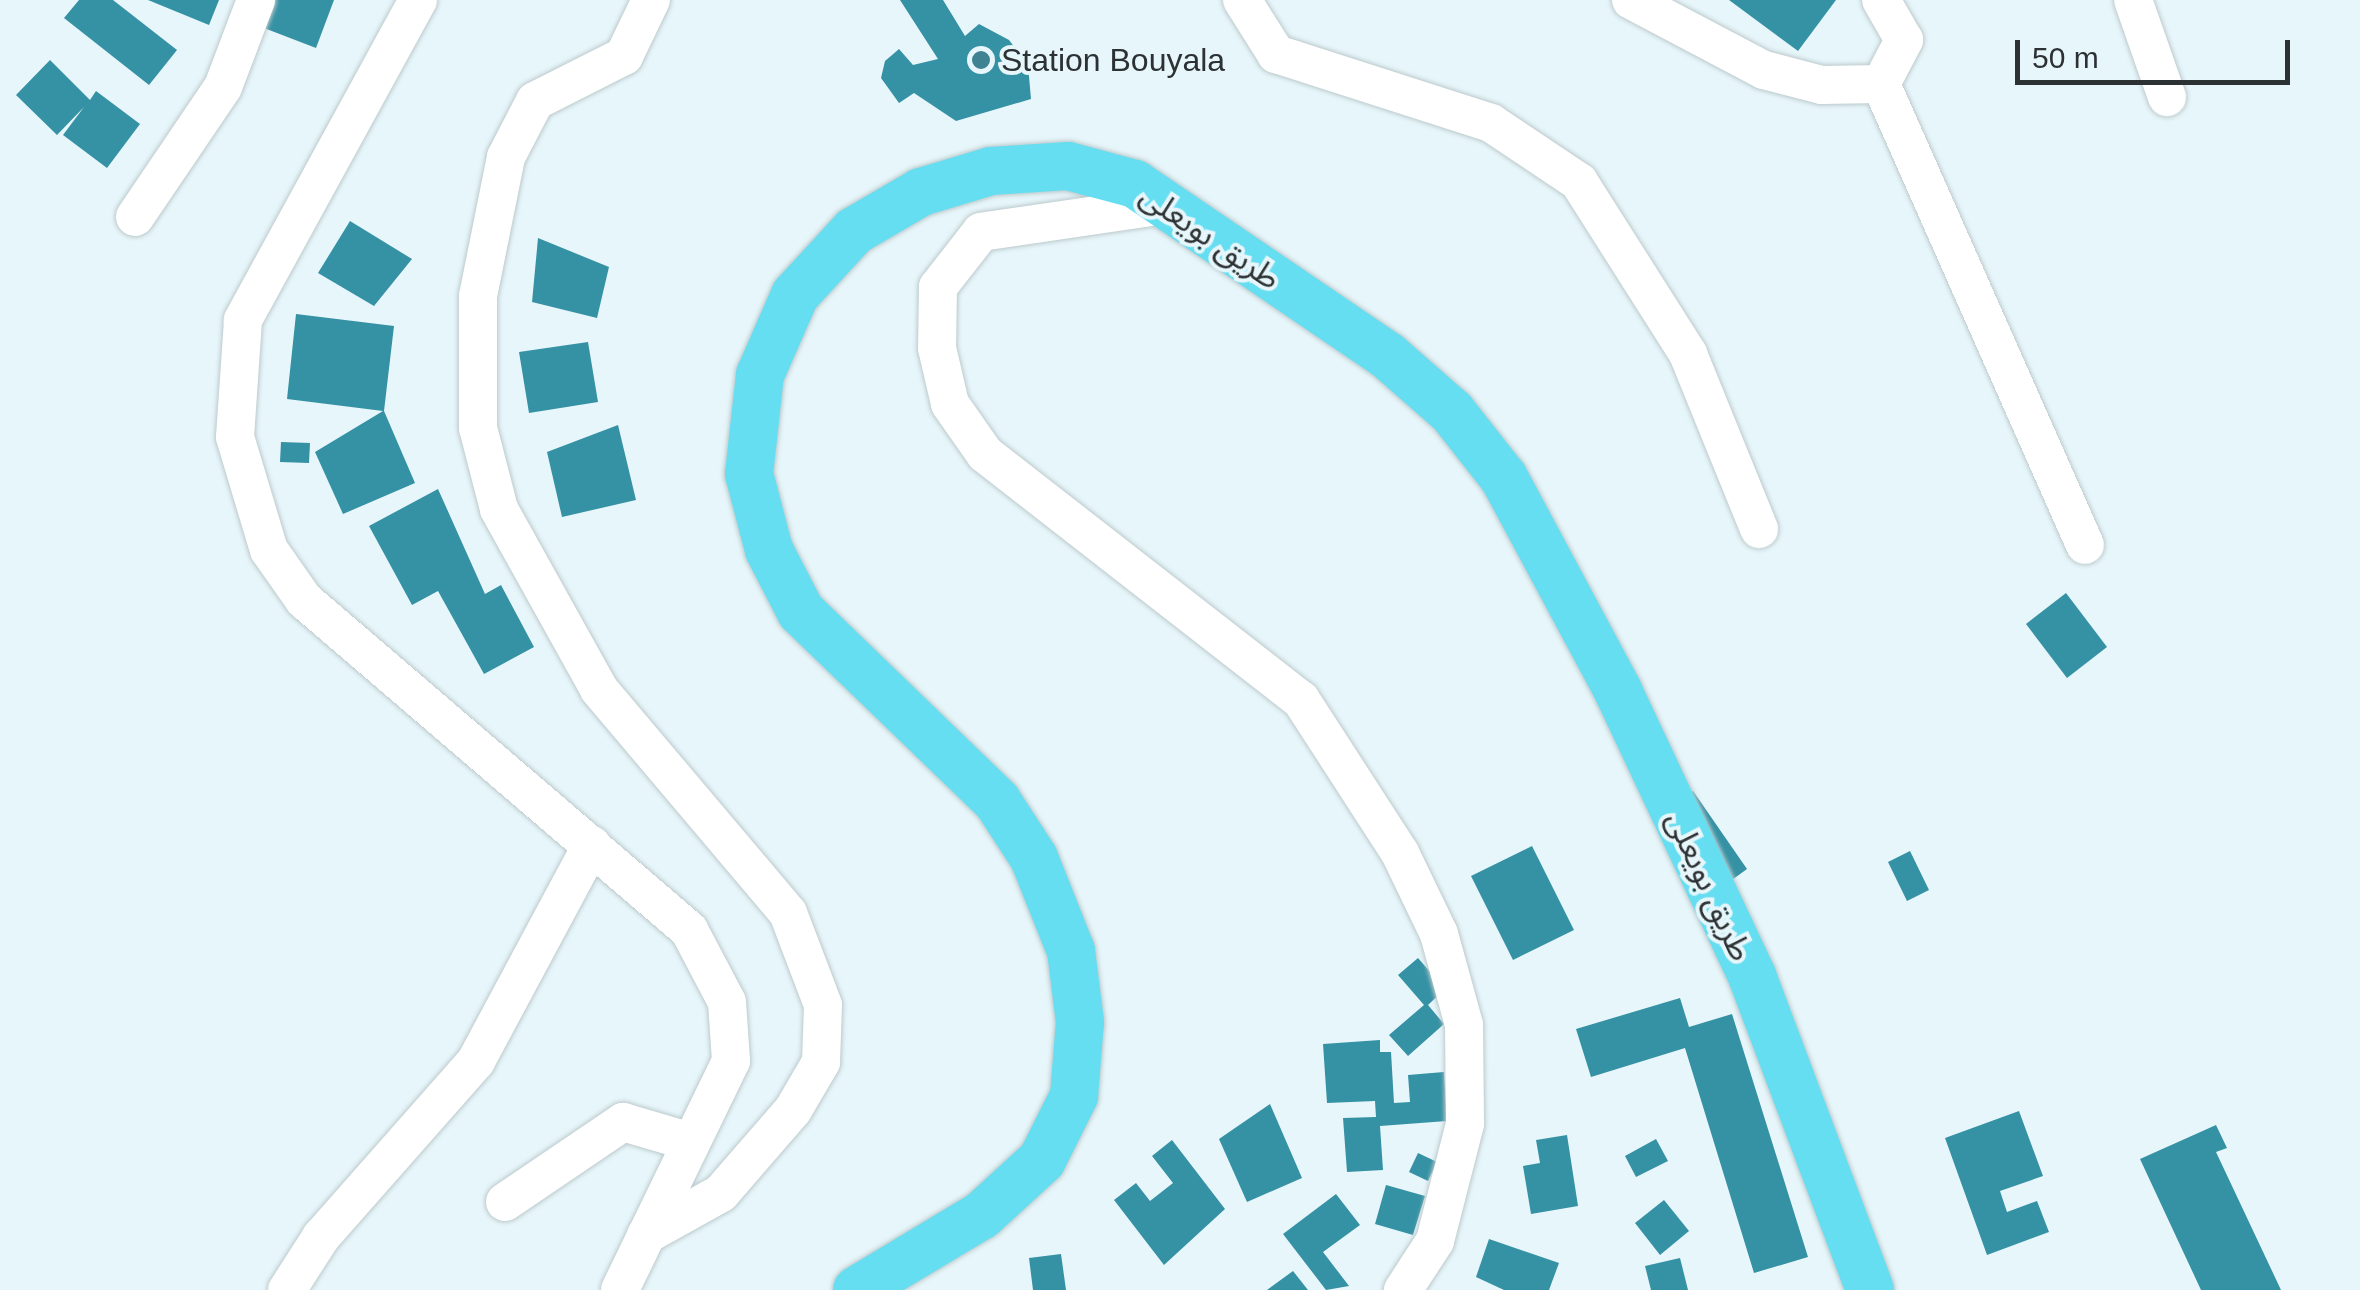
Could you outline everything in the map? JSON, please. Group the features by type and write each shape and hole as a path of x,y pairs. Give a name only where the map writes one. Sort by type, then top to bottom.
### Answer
{"main road":[{"name":"طريق بويعلى","path":"857,1290 982,1214 1042,1160 1074,1096 1080,1022 1071,951 1006,815 801,612 769,550 749,474 760,375 796,295 854,231 921,192 992,171 1068,166 1136,184 1388,356 1452,412 1504,478 1618,691 1752,976 1870,1290"}],"street":[{"path":"135,217 223,87 256,0"},
{"path":"418,0 243,320 235,437 269,550 304,600 689,930 728,1002 730,1061 620,1290"},
{"path":"646,1236 721,1193 793,1110 821,1062 822,1005 788,913 599,689 499,508 478,428 478,296 506,157 535,102 624,56 651,0"},
{"path":"1242,0 1276,54 1490,124 1579,182 1688,354 1759,529"},
{"path":"1631,0 1764,70 1822,85 1882,84"},
{"path":"1881,0 1904,40 1882,84"},
{"path":"2132,0 2167,97"},
{"path":"1882,84 2085,545"},
{"path":"1165,205 981,232 938,288 937,348 950,404 986,454 1301,700 1400,853 1438,934 1464,1025 1465,1124 1434,1241 1403,1290"},
{"path":"288,1290 321,1238 476,1061 592,845"},
{"path":"505,1202 623,1122 692,1142"}],"building":[{"path":"79,0 113,0 177,50 149,85 64,18"},
{"path":"148,0 219,0 209,25"},
{"path":"274,0 334,0 316,48 264,28"},
{"name":"Station Bouyala","path":"900,0 943,0 965,36 979,24 1009,40 1028,65 1031,99 956,121 914,93 899,103 881,78 885,61 899,49 913,65 938,59"},
{"path":"1729,0 1836,0 1798,51"},
{"path":"50,60 90,100 96,91 140,124 107,168 63,135 84,107 57,135 16,95"},
{"path":"350,221 412,259 374,306 318,273"},
{"path":"538,238 609,267 597,318 532,302"},
{"path":"296,314 394,326 384,411 415,483 343,514 315,452 383,411 287,399"},
{"path":"588,342 598,402 529,413 519,352"},
{"path":"618,425 636,500 562,517 547,452"},
{"path":"281,442 310,443 309,463 280,462"},
{"path":"438,489 485,594 501,585 534,647 484,674 438,591 412,605 369,526"},
{"path":"2066,593 2107,647 2067,678 2026,624"},
{"path":"1693,791 1747,869 1707,898 1652,819"},
{"path":"1532,846 1574,930 1513,960 1471,876"},
{"path":"1910,851 1929,890 1907,901 1888,862"},
{"path":"1418,958 1445,989 1428,1005 1444,1024 1408,1056 1389,1035 1424,1005 1398,975"},
{"path":"1680,998 1689,1027 1732,1014 1808,1257 1754,1273 1685,1048 1591,1077 1576,1029"},
{"path":"1380,1040 1380,1052 1391,1052 1394,1103 1410,1102 1408,1075 1444,1072 1447,1121 1380,1126 1383,1170 1347,1172 1343,1118 1376,1117 1375,1101 1327,1103 1323,1044"},
{"path":"1270,1104 1302,1178 1247,1202 1219,1139"},
{"path":"2019,1111 2043,1176 2000,1191 2007,1212 2037,1201 2049,1232 1987,1255 1945,1138"},
{"path":"2216,1125 2227,1148 2216,1152 2281,1290 2201,1290 2140,1159"},
{"path":"1567,1135 1578,1206 1531,1214 1523,1166 1540,1163 1536,1140"},
{"path":"1656,1139 1668,1161 1636,1177 1625,1156"},
{"path":"1172,1140 1225,1209 1164,1265 1114,1200 1136,1183 1150,1201 1173,1183 1152,1156"},
{"path":"1418,1153 1437,1162 1428,1181 1409,1172"},
{"path":"1386,1185 1425,1196 1413,1235 1375,1224"},
{"path":"1336,1194 1360,1225 1323,1252 1349,1286 1326,1290 1283,1234"},
{"path":"1664,1200 1689,1231 1660,1255 1635,1223"},
{"path":"1489,1239 1559,1263 1549,1290 1504,1290 1476,1277"},
{"path":"1061,1254 1066,1290 1033,1290 1029,1258"},
{"path":"1680,1258 1688,1290 1651,1290 1645,1266"},
{"path":"1293,1271 1308,1290 1267,1290"}],"place":[{"name":"Station Bouyala","path":"981,60"}]}
